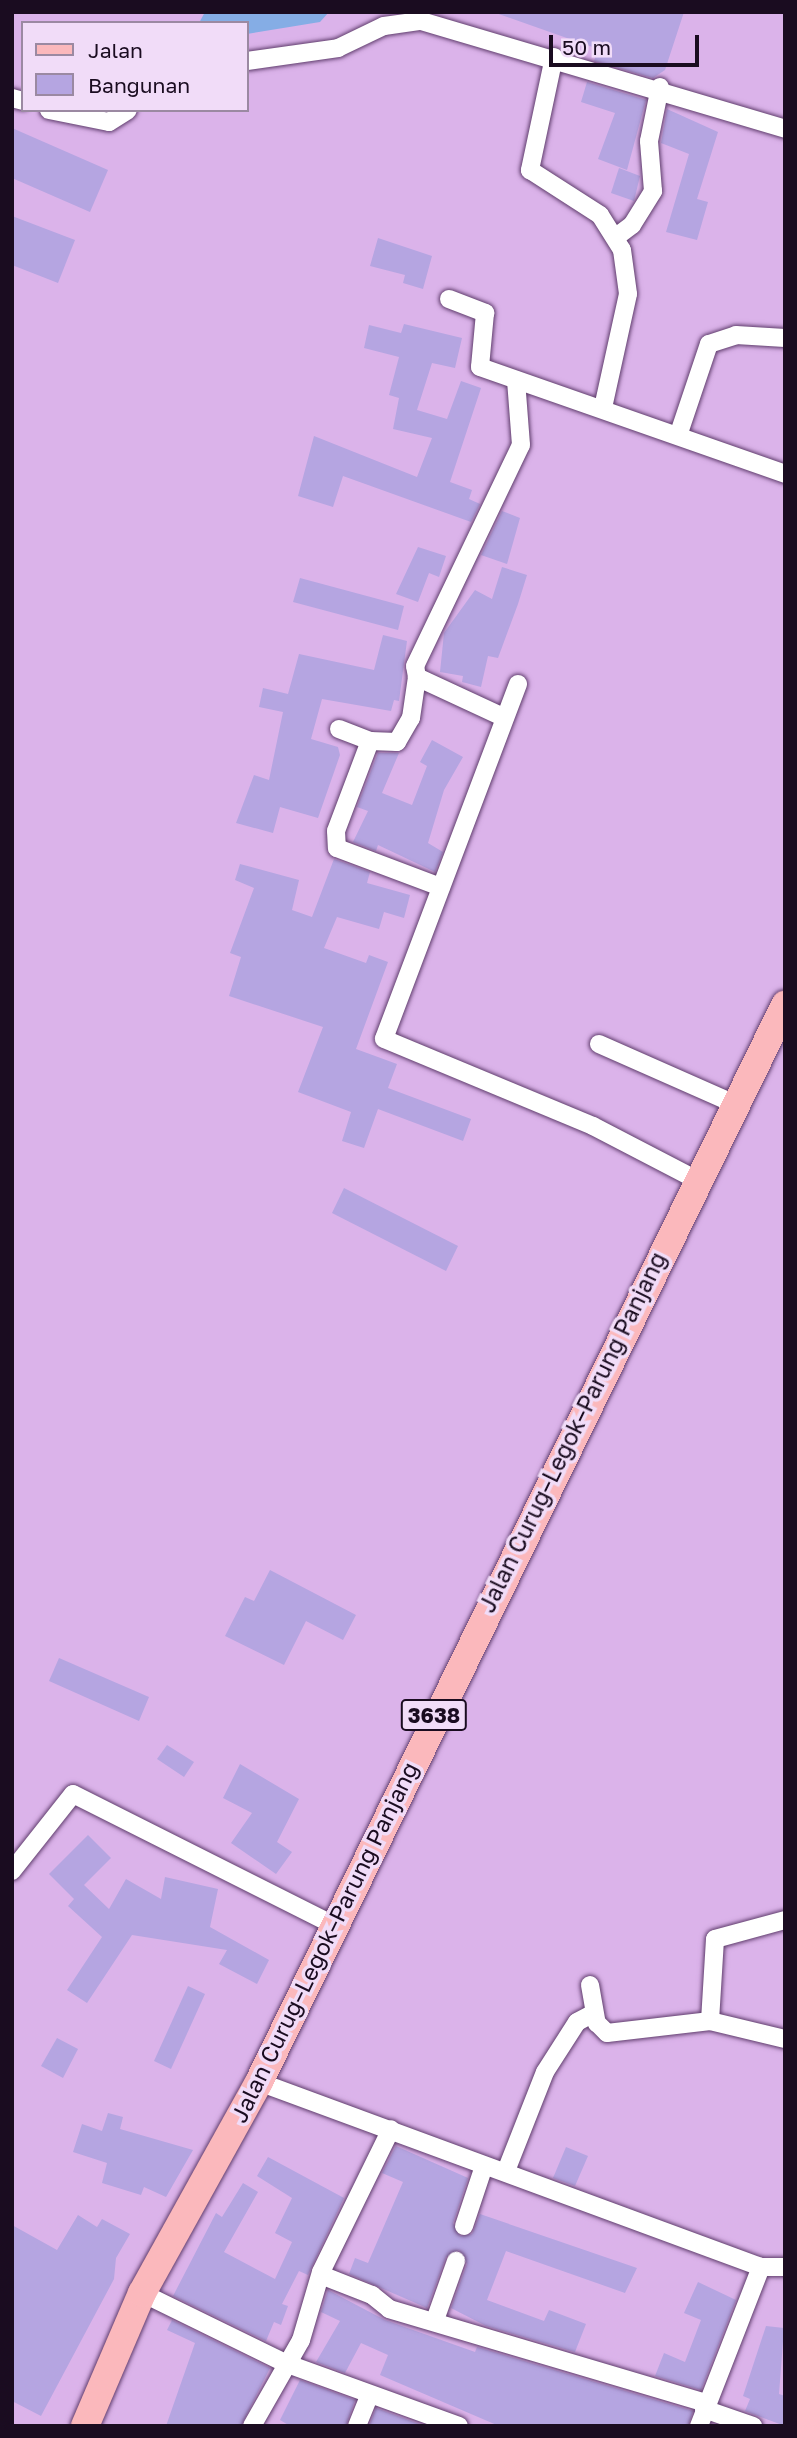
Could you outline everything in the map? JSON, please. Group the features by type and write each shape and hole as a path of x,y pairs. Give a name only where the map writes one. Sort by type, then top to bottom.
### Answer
{"main road":[{"name":"Jalan Curug–Legok–Parung Panjang","path":"85,2426 142,2293 259,2082 332,1924 695,1180 783,1012"}],"street":[{"path":"248,61 338,48 407,21 660,87 785,129"},
{"path":"554,58 530,170 600,215 616,237 628,314 603,408"},
{"path":"616,237 632,225 653,191 649,141 660,87"},
{"path":"59,112 109,122 125,112"},
{"path":"449,299 485,313 480,368 680,433 785,474"},
{"path":"680,433 709,344 736,334 785,338"},
{"path":"339,729 389,745 406,730 417,677 415,666 520,445 516,380"},
{"path":"417,677 503,717"},
{"path":"518,684 503,717 384,1039 593,1126 695,1180"},
{"path":"370,741 336,831 337,848 441,887"},
{"path":"599,1044 733,1103"},
{"path":"12,1871 73,1794 332,1924"},
{"path":"710,2021 715,1940 785,1920"},
{"path":"590,1985 594,2012 607,2033 710,2021 785,2039"},
{"path":"506,2171 545,2072 577,2022 594,2012"},
{"path":"259,2082 761,2267 783,2261"},
{"path":"252,2426 285,2363 301,2340 321,2275 391,2129"},
{"path":"464,2226 484,2166"},
{"path":"435,2320 456,2262"},
{"path":"703,2412 761,2267"},
{"path":"321,2275 372,2295 389,2309 435,2320 703,2412 753,2426"},
{"path":"142,2293 285,2363 369,2396 459,2426"},
{"path":"357,2426 369,2396"}],"water":[{"path":"205,12 329,12 320,22 248,34 248,21 200,21"}],"building":[{"path":"493,12 684,12 665,70 653,78 594,61 598,49"},
{"path":"587,82 646,100 627,170 598,159 615,113 581,102"},
{"path":"667,109 718,132 697,199 708,202 697,240 666,232 689,154 661,143"},
{"path":"12,128 108,170 90,212 12,178"},
{"path":"619,168 640,176 634,201 611,193"},
{"path":"12,216 75,240 58,283 12,265"},
{"path":"378,238 432,256 423,289 403,283 405,275 370,266"},
{"path":"404,324 462,338 455,368 432,363 417,410 447,419 461,381 481,388 450,482 472,490 469,499 480,504 471,522 343,476 333,507 298,496 314,436 417,477 432,438 393,429 399,398 389,395 399,357 364,348 369,325 401,333"},
{"path":"502,511 520,518 507,564 481,555"},
{"path":"418,547 446,556 439,577 429,573 418,602 396,594"},
{"path":"502,567 527,575 498,658 488,656 481,687 462,682 463,676 440,672 444,633 475,590 492,599"},
{"path":"300,578 404,606 398,630 293,602"},
{"path":"383,635 407,641 399,701 394,700 391,711 322,699 311,739 338,747 340,755 318,818 280,807 273,833 236,823 254,775 269,780 283,712 259,707 263,688 288,694 299,654 374,670"},
{"path":"432,740 463,757 444,790 428,843 443,852 435,872 378,845 376,851 353,842 368,811 357,807 378,753 399,753 382,793 412,805 427,766 420,762"},
{"path":"334,859 370,872 367,883 410,895 404,918 384,912 379,929 337,917 324,948 366,963 369,955 388,962 356,1049 397,1064 388,1088 471,1119 463,1141 378,1109 364,1148 342,1141 351,1112 298,1092 323,1027 229,996 241,957 230,953 254,888 235,880 240,864 299,880 292,910 312,917"},
{"path":"344,1188 458,1246 446,1271 332,1213"},
{"path":"270,1570 356,1615 343,1640 306,1621 284,1665 225,1636 245,1597 254,1601"},
{"path":"59,1658 149,1697 139,1721 49,1681"},
{"path":"167,1745 194,1762 184,1777 157,1759"},
{"path":"240,1764 299,1799 277,1842 292,1852 276,1874 231,1843 252,1813 223,1798"},
{"path":"88,1835 111,1858 84,1885 109,1909 126,1879 161,1899 165,1877 218,1889 210,1927 269,1960 257,1984 219,1964 227,1950 132,1935 87,2003 67,1990 102,1937 68,1906 74,1899 49,1874"},
{"path":"188,1986 205,1994 171,2069 154,2061"},
{"path":"57,2038 78,2049 63,2078 41,2066"},
{"path":"108,2113 123,2117 120,2129 193,2150 166,2197 144,2187 141,2195 102,2183 107,2163 73,2152 82,2124 102,2131"},
{"path":"396,2146 468,2178 453,2223 460,2236 472,2234 480,2214 637,2268 625,2293 506,2251 487,2300 544,2321 549,2310 586,2324 575,2352 486,2326 451,2308 467,2264 459,2250 446,2257 427,2308 349,2274 355,2258 368,2263 403,2182 382,2173"},
{"path":"566,2147 588,2156 575,2186 553,2178"},
{"path":"268,2157 344,2198 308,2275 299,2271 282,2304 288,2306 281,2325 274,2322 266,2341 173,2296 216,2213 222,2217 243,2183 258,2192 224,2252 275,2279 292,2242 275,2233 292,2198 257,2176"},
{"path":"78,2215 97,2227 102,2219 130,2234 116,2258 114,2279 41,2416 12,2401 12,2225 57,2250"},
{"path":"698,2282 736,2300 701,2390 655,2376 664,2353 685,2362 701,2320 684,2313"},
{"path":"328,2290 385,2320 475,2352 477,2347 693,2411 688,2426 499,2426 380,2375 388,2355 361,2343 345,2373 316,2362 340,2321 321,2312"},
{"path":"172,2320 270,2368 241,2426 166,2426 195,2343 167,2330"},
{"path":"766,2326 784,2328 779,2394 785,2396 785,2426 745,2411 750,2399 743,2396"},
{"path":"300,2380 355,2400 346,2426 290,2426 280,2420"},
{"path":"376,2408 422,2425 369,2426"}]}
